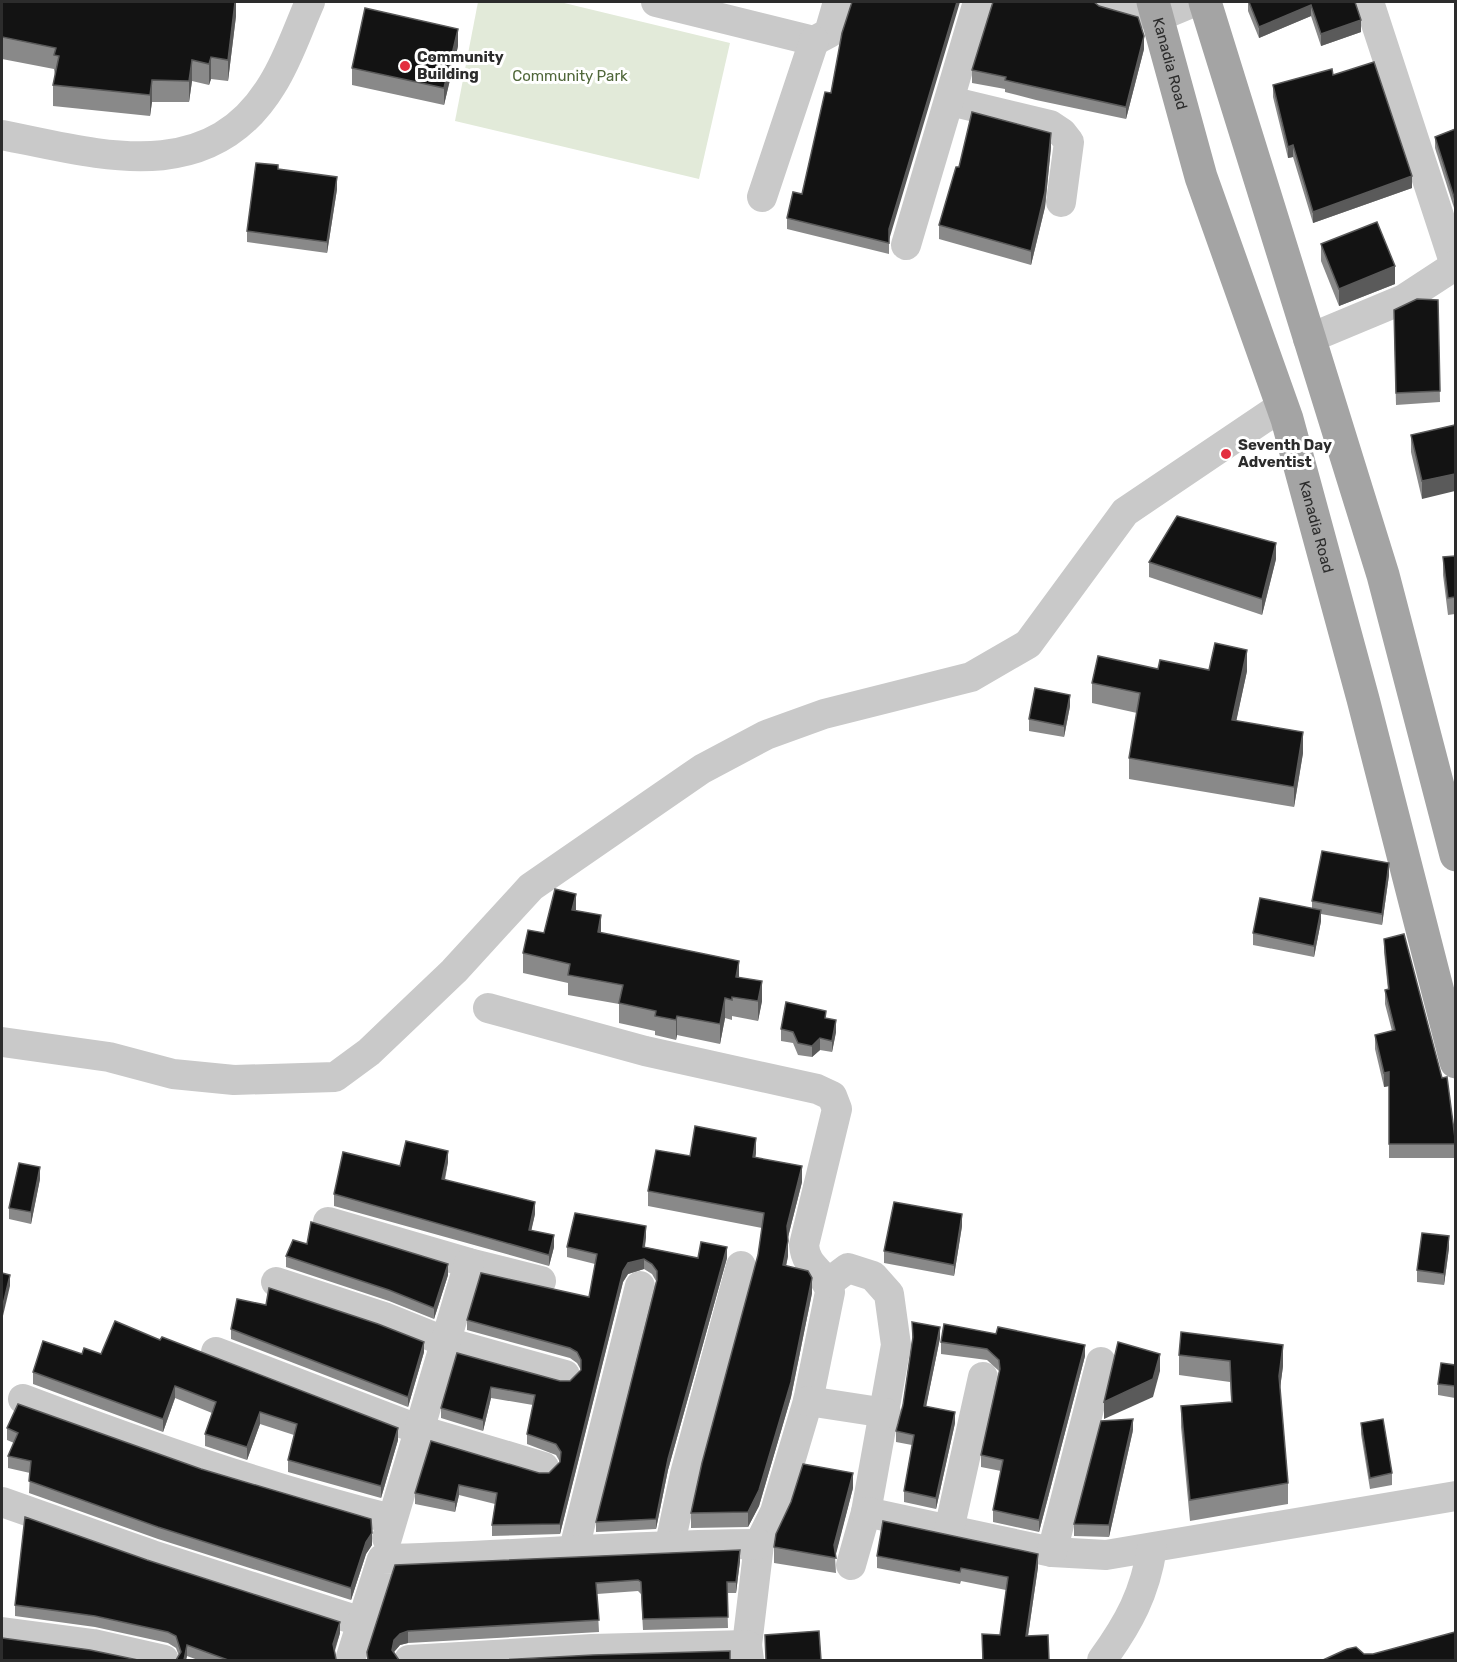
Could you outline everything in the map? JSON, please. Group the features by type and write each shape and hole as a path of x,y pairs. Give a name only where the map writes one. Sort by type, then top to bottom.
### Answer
{"main road":[{"path":"1205,2 1383,575 1455,855"},
{"name":"Kanadia Road","path":"1155,9 1201,177 1282,406 1442,945 1455,1062"}],"street":[{"path":"2,135 116,157 164,157 209,142 247,119 273,85 310,2"},
{"path":"656,2 745,11 814,41"},
{"path":"762,197 814,41 829,33 838,2"},
{"path":"906,245 978,2"},
{"path":"1104,2 1155,9 1194,2"},
{"path":"1308,339 1404,298 1455,265 1369,2"},
{"path":"950,101 1050,125 1062,133 1069,142 1061,202"},
{"path":"2,1042 109,1057 173,1074 234,1080 335,1077 369,1052 454,971 531,887 702,769 766,735 824,714 971,677 1028,644 1125,512 1282,406"},
{"path":"409,1660 592,1649 748,1653 759,1544 775,1512 808,1401 830,1292 828,1283 808,1264 804,1245 837,1109 832,1096 817,1089 645,1051 488,1008"},
{"path":"328,1222 469,1263 541,1281"},
{"path":"350,1660 469,1263"},
{"path":"670,1544 685,1474 741,1266"},
{"path":"828,1283 848,1268 873,1276 889,1294 896,1345 886,1413 866,1512 851,1566"},
{"path":"276,1282 384,1317 446,1342 565,1375"},
{"path":"574,1549 640,1286"},
{"path":"216,1352 420,1430 544,1467"},
{"path":"1052,1552 1101,1362"},
{"path":"949,1530 982,1377"},
{"path":"23,1399 187,1460 316,1501 392,1519"},
{"path":"808,1401 886,1413"},
{"path":"866,1512 1052,1552 1106,1555 1455,1496"},
{"path":"2,1502 152,1555 362,1622"},
{"path":"382,1558 452,1558 670,1544 759,1544"},
{"path":"1102,1660 1128,1624 1148,1576 1152,1548"},
{"path":"2,1632 93,1644 134,1657 164,1660"}],"green space":[{"name":"Community Park","path":"478,2 560,2 730,43 699,179 455,121"}],"building":[{"path":"2,2 235,2 228,60 211,57 209,64 192,60 189,81 152,80 150,95 53,85 59,56 54,55 56,48 2,37"},
{"path":"852,2 957,2 889,229 889,243 787,218 793,192 802,194 825,92 831,93 842,33"},
{"path":"993,2 1094,2 1099,6 1138,17 1144,36 1126,107 1005,80 1006,77 972,70"},
{"path":"1249,2 1355,2 1361,20 1321,34 1311,5 1259,27"},
{"name":"Community Building","path":"365,8 458,29 444,88 352,68"},
{"path":"1374,62 1412,176 1313,212 1293,145 1288,147 1273,85 1332,69 1333,75"},
{"path":"972,112 1051,133 1045,192 1031,251 939,225 956,167 959,167"},
{"path":"1455,129 1455,200 1435,137"},
{"path":"256,163 278,165 278,169 337,177 327,242 247,231"},
{"path":"1377,222 1395,266 1339,289 1321,244"},
{"path":"1417,299 1438,300 1440,391 1396,393 1394,310"},
{"path":"1455,425 1455,474 1422,481 1411,435"},
{"path":"1177,516 1276,543 1262,599 1149,562"},
{"path":"1455,556 1455,597 1448,598 1443,557"},
{"path":"1215,643 1247,650 1232,720 1303,732 1294,787 1129,758 1140,693 1092,683 1098,656 1158,669 1160,660 1209,670"},
{"path":"1035,688 1070,695 1064,726 1029,719"},
{"path":"1322,851 1389,863 1382,914 1312,901"},
{"path":"555,889 576,894 572,910 601,915 598,932 739,961 736,977 762,981 758,1001 725,998 720,1024 677,1016 676,1020 655,1016 656,1011 619,1003 623,985 568,975 570,964 523,953 528,930 544,933"},
{"path":"1260,898 1321,910 1314,946 1253,933"},
{"path":"1404,934 1442,1078 1447,1077 1455,1144 1389,1144 1389,1072 1384,1073 1375,1035 1395,1030 1385,990 1389,989 1384,939"},
{"path":"786,1002 826,1011 825,1018 836,1020 832,1041 820,1038 812,1046 798,1043 793,1032 781,1029"},
{"path":"695,1126 756,1138 753,1157 802,1166 787,1226 788,1241 783,1265 808,1271 812,1278 791,1382 759,1490 748,1512 691,1513 702,1463 758,1255 764,1213 648,1191 656,1150 690,1156"},
{"path":"406,1141 448,1151 442,1179 535,1202 529,1230 554,1235 549,1255 334,1194 343,1152 400,1166"},
{"path":"19,1163 40,1167 31,1212 9,1208"},
{"path":"894,1202 962,1214 954,1265 884,1251"},
{"path":"575,1213 646,1226 643,1247 698,1258 701,1242 727,1247 668,1459 656,1519 596,1522 657,1280 657,1271 644,1259 628,1263 623,1271 560,1524 492,1525 497,1493 459,1485 455,1502 415,1493 431,1441 539,1473 549,1473 560,1462 561,1452 556,1444 527,1434 535,1395 491,1387 483,1420 441,1408 457,1353 560,1381 570,1381 581,1370 581,1360 577,1352 570,1348 467,1320 481,1273 589,1297 597,1254 567,1247"},
{"path":"311,1222 448,1264 434,1308 389,1290 286,1256 293,1240 307,1244"},
{"path":"1422,1233 1449,1236 1444,1274 1417,1270"},
{"path":"2,1273 10,1275 2,1309"},
{"path":"269,1288 378,1324 424,1342 408,1397 231,1329 237,1299 266,1305"},
{"path":"115,1321 160,1340 162,1337 398,1428 381,1486 288,1460 297,1424 260,1412 247,1447 205,1434 216,1402 175,1386 163,1419 33,1372 43,1341 82,1354 84,1348 101,1354"},
{"path":"912,1322 940,1327 924,1406 955,1412 936,1498 904,1491 914,1435 896,1431 903,1405 913,1337"},
{"path":"944,1324 996,1334 998,1327 1085,1345 1039,1520 993,1510 1003,1460 981,1455 1000,1369 999,1360 987,1349 941,1342"},
{"path":"1181,1332 1283,1345 1279,1376 1288,1483 1190,1500 1181,1406 1232,1402 1230,1361 1179,1355"},
{"path":"1118,1342 1160,1354 1153,1379 1104,1402"},
{"path":"1441,1363 1455,1365 1455,1386 1438,1384"},
{"path":"18,1404 201,1469 371,1519 372,1533 366,1542 351,1588 158,1527 29,1481 31,1461 8,1456 18,1433 7,1428"},
{"path":"1133,1419 1109,1525 1074,1524 1101,1421"},
{"path":"1383,1419 1392,1473 1370,1478 1361,1423"},
{"path":"803,1464 853,1473 834,1545 836,1558 774,1547 776,1534 791,1502"},
{"path":"25,1517 147,1560 340,1622 333,1644 336,1660 228,1660 187,1645 184,1660 176,1660 181,1652 176,1636 168,1632 95,1616 15,1605"},
{"path":"883,1521 1038,1554 1026,1636 1048,1635 1049,1660 983,1660 982,1634 1000,1635 1008,1577 961,1568 960,1572 877,1556"},
{"path":"740,1550 736,1582 727,1582 728,1617 643,1619 641,1582 638,1580 596,1583 599,1620 408,1631 400,1634 394,1640 392,1650 399,1660 368,1660 367,1652 395,1565"},
{"path":"819,1631 821,1660 766,1660 765,1635"},
{"path":"1455,1632 1455,1660 1323,1660 1356,1647 1364,1654 1373,1654"},
{"path":"2,1638 90,1650 138,1660 2,1660"},
{"path":"730,1651 730,1660 499,1660 593,1655"}],"place":[{"name":"Community Building","path":"405,66"},
{"name":"Seventh Day Adventist","path":"1226,454"}]}
